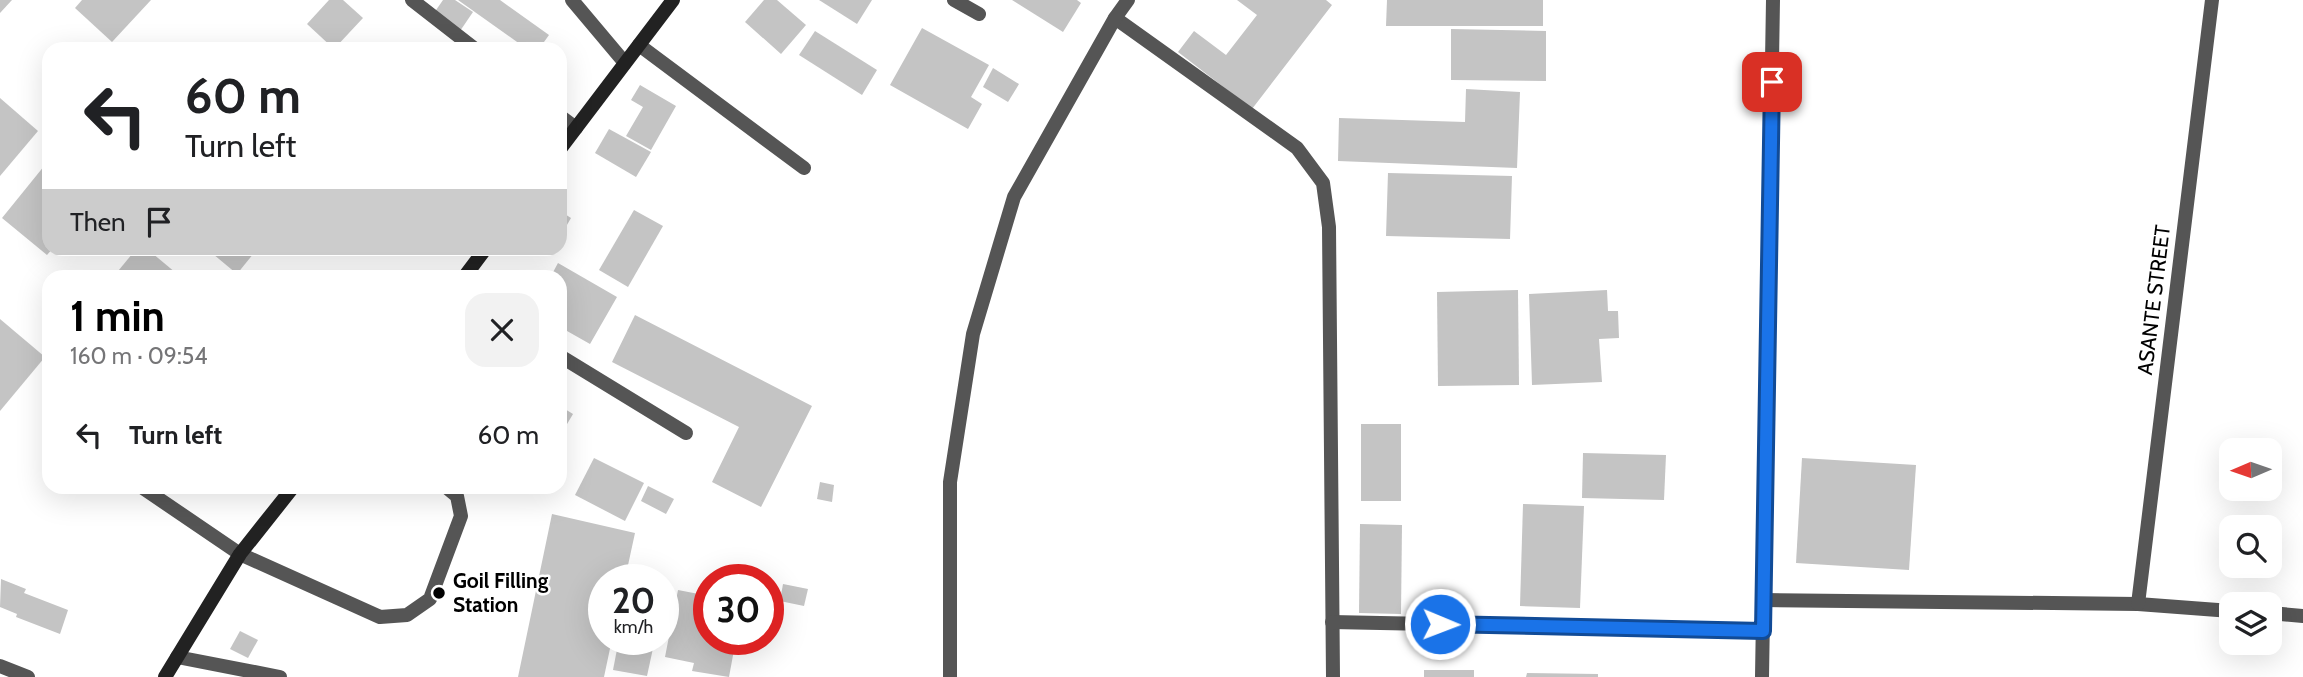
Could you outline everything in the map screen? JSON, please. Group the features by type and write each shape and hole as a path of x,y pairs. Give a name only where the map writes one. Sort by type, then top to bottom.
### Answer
{"main road":[{"path":"567,140 673,0"},
{"path":"165,677 240,554 288,494"}],"street":[{"path":"412,0 466,42"},
{"path":"572,0 625,63"},
{"path":"954,0 979,14"},
{"path":"950,677 950,482 973,334 1014,197 1115,18 1128,0"},
{"path":"1762,677 1773,0"},
{"name":"ASANTE STREET","path":"2138,604 2212,0"},
{"path":"1115,18 1297,148 1323,183 1329,227 1332,677"},
{"path":"639,45 804,168"},
{"path":"567,121 576,128"},
{"path":"567,360 686,433"},
{"path":"151,494 240,554 380,617 407,615 430,599 461,516 455,494"},
{"path":"1764,600 2138,604 2219,610"},
{"path":"2282,614 2303,616"},
{"path":"1332,622 1763,631"},
{"path":"177,657 279,677"},
{"path":"0,666 27,677"}],"building":[{"path":"0,0 12,0 0,13"},
{"path":"82,0 151,0 112,42 75,8"},
{"path":"329,0 343,0 363,18 341,42 326,42 307,24"},
{"path":"443,0 455,0 473,12 460,31 434,13"},
{"path":"458,0 500,0 549,35 544,42 517,42"},
{"path":"764,0 777,0 806,25 781,54 745,22"},
{"path":"819,0 872,0 857,24"},
{"path":"1012,0 1077,0 1081,3 1063,32"},
{"path":"1237,0 1326,0 1332,5 1252,109 1178,52 1194,31 1226,55 1257,15"},
{"path":"1387,0 1543,0 1543,26 1386,26"},
{"path":"922,28 989,65 971,97 982,104 968,129 890,85"},
{"path":"1451,29 1546,31 1546,81 1451,80"},
{"path":"815,31 877,70 862,95 799,55"},
{"path":"993,68 1019,84 1008,102 983,87"},
{"path":"640,85 676,106 651,150 626,136 643,107 631,100"},
{"path":"1466,89 1520,92 1517,168 1338,161 1339,118 1465,122"},
{"path":"0,98 38,131 0,176"},
{"path":"609,129 651,152 636,177 595,153"},
{"path":"42,169 42,251 2,218"},
{"path":"1388,173 1512,176 1510,239 1386,236"},
{"path":"634,210 663,226 628,287 599,270"},
{"path":"130,256 156,256 172,270 119,270"},
{"path":"215,256 252,256 240,270 232,270"},
{"path":"558,263 617,297 590,344 567,331 567,270 554,270"},
{"path":"1518,290 1519,385 1438,386 1437,292"},
{"path":"1607,290 1608,311 1618,311 1619,338 1599,339 1602,382 1532,385 1529,294"},
{"path":"635,315 812,406 761,507 712,482 739,427 612,362"},
{"path":"0,319 42,354 42,361 0,411"},
{"path":"567,410 573,414 567,424"},
{"path":"1361,424 1401,424 1401,501 1361,501"},
{"path":"1583,453 1666,455 1664,500 1582,498"},
{"path":"594,458 644,483 625,521 575,495"},
{"path":"1802,458 1916,465 1909,570 1796,563"},
{"path":"820,482 834,485 832,502 817,499"},
{"path":"648,486 674,499 666,514 641,501"},
{"path":"1523,504 1584,506 1580,608 1520,606"},
{"path":"552,514 635,533 628,564 588,564 588,655 609,655 604,677 518,677"},
{"path":"1360,524 1402,525 1401,614 1359,613"},
{"path":"1,579 26,589 24,593 68,610 60,634 16,617 17,614 0,607"},
{"path":"784,584 808,589 804,606 784,602"},
{"path":"679,590 693,593 693,655 733,655 729,677 692,671 694,663 665,657 679,655"},
{"path":"240,631 258,640 248,658 230,649"},
{"path":"616,655 652,655 647,676 613,670"},
{"path":"1424,670 1474,670 1474,677 1424,677"},
{"path":"1527,673 1598,674 1598,677 1526,677"}],"place":[{"name":"Goil Filling Station","path":"439,593"}],"route":[{"path":"1440,624 1763,631 1772,82"}]}
